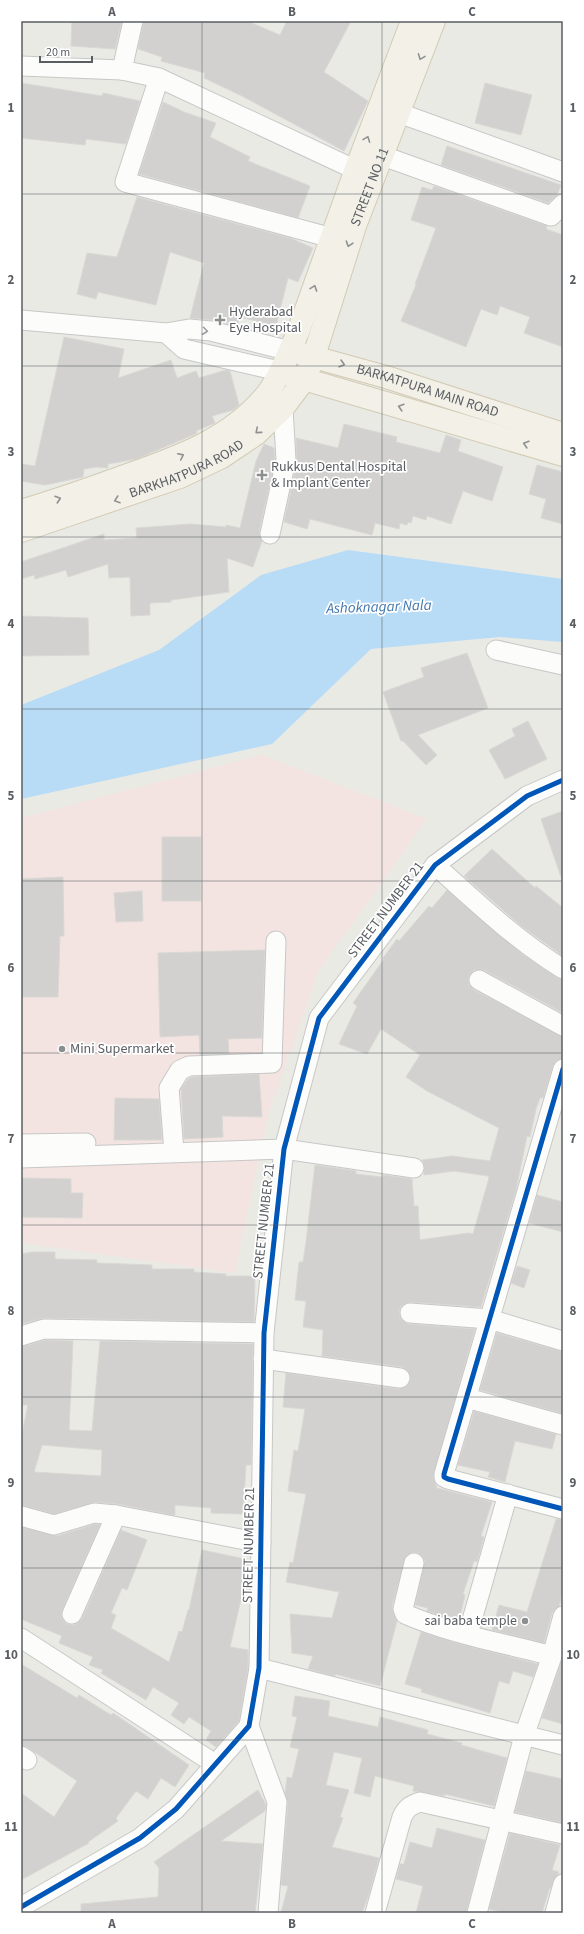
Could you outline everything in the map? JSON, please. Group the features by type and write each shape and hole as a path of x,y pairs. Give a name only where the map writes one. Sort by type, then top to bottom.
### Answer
{"main road":[{"path":"365,174 412,21"},
{"name":"STREET NO 11","path":"314,356 355,226 365,174 383,156 434,21"},
{"name":"BARKHATPURA ROAD","path":"21,511 173,460 212,440 243,419 267,393 290,351 332,238 365,174"},
{"name":"BARKATPURA MAIN ROAD","path":"290,351 314,356 386,377 563,434"},
{"name":"BARKHATPURA ROAD","path":"21,531 180,477 222,457 256,434 283,408 304,380 314,356"},
{"path":"279,371 304,380 345,390 563,455"}],"street":[{"path":"122,70 133,21"},
{"path":"21,66 122,70 159,78 365,174"},
{"path":"159,78 125,182 332,238"},
{"path":"399,113 563,172"},
{"path":"383,156 551,216 563,204"},
{"path":"21,320 166,333 190,329 211,331 290,351"},
{"path":"166,333 184,349 279,371"},
{"path":"270,534 286,460 283,408"},
{"path":"496,650 563,665"},
{"name":"STREET NUMBER 21","path":"249,1726 259,1668 264,1333 284,1149 319,1018 435,865 527,796 563,780"},
{"path":"435,865 494,918 545,958 563,969"},
{"path":"174,1152 169,1088 180,1070 189,1066 272,1063 276,941"},
{"path":"479,980 563,1026"},
{"path":"563,1069 444,1477 448,1480 563,1509"},
{"path":"21,1144 174,1152 284,1149 414,1168"},
{"path":"21,1158 115,1149"},
{"path":"410,1313 489,1320 562,1338"},
{"path":"21,1336 44,1329 264,1333"},
{"path":"263,1359 400,1378"},
{"path":"467,1398 563,1424"},
{"path":"468,1634 508,1494"},
{"path":"21,1516 54,1526 94,1513 116,1515 261,1543"},
{"path":"72,1614 116,1515"},
{"path":"414,1563 403,1609 405,1614 419,1620 552,1656"},
{"path":"477,1913 524,1736 552,1656 563,1616"},
{"path":"21,1638 216,1764"},
{"path":"259,1668 563,1745"},
{"path":"21,1908 140,1838 176,1809 249,1726 277,1802 268,1913"},
{"path":"375,1913 402,1816 411,1805 420,1802 563,1834"}],"shaded area":[{"path":"262,755 427,819 319,970 268,1115 235,1273 21,1243 21,818"}],"water":[{"name":"Ashoknagar Nala","path":"348,550 563,579 563,642 500,637 371,649 272,744 21,799 21,705 159,650 261,575"}],"building":[{"path":"72,21 122,21 115,49 71,46"},
{"path":"144,21 247,21 280,35 287,21 351,21 324,72 368,101 344,151 242,96 204,78 205,73 161,61 162,57 138,49"},
{"path":"21,83 102,96 103,93 140,101 126,144 86,139 85,145 21,138"},
{"path":"485,83 532,95 521,135 475,123"},
{"path":"163,102 184,112 216,123 210,137 250,157 248,161 310,186 298,218 139,174"},
{"path":"447,146 561,185 557,195 548,203 441,165"},
{"path":"434,186 547,226 546,229 563,235 563,347 524,333 530,317 500,306 497,315 481,309 466,347 401,321 416,285 415,284 436,228 411,220 422,187 432,190"},
{"path":"137,197 290,238 313,248 298,282 288,278 276,326 240,317 237,326 214,320 190,318 204,263 170,252 156,305 98,292 96,299 77,294 87,253 117,257"},
{"path":"64,337 124,349 118,378 171,360 177,378 196,371 199,378 226,370 230,371 239,405 233,410 212,416 215,423 196,431 197,433 136,459 108,464 108,468 96,467 84,469 83,477 45,485 21,481 21,464 35,466"},
{"path":"344,424 397,437 396,442 440,453 446,435 461,440 458,451 503,467 492,501 463,491 451,524 427,516 426,520 413,516 411,523 408,522 407,525 400,523 399,529 375,523 372,535 310,519 307,529 284,522 297,462 296,438 338,448"},
{"path":"264,444 274,448 275,459 259,532 262,541 253,567 227,558 229,592 171,600 171,602 150,603 150,615 131,616 130,577 109,578 108,564 68,577 66,570 35,579 34,575 21,579 21,562 104,534 104,540 137,538 136,528 191,524 226,527 226,525 240,528 256,461"},
{"path":"537,465 563,472 563,524 541,518 546,499 529,494"},
{"path":"21,616 88,618 89,655 21,656"},
{"path":"467,653 488,708 418,735 437,755 426,765 403,741 401,741 383,692 424,677 421,668"},
{"path":"528,721 547,759 505,779 489,750 515,736 512,729"},
{"path":"563,811 563,877 561,877 541,819"},
{"path":"162,837 201,837 201,901 162,901"},
{"path":"492,849 535,888 536,886 563,908 563,956 520,925 464,876"},
{"path":"63,877 64,936 60,936 58,997 21,997 21,879"},
{"path":"447,890 522,954 557,978 563,980 563,1013 484,970 474,970 470,974 468,980 469,985 474,990 563,1037 563,1058 556,1061 553,1066 543,1098 540,1098 536,1109 530,1137 527,1136 516,1190 481,1307 410,1302 401,1306 399,1312 400,1318 409,1324 475,1329 433,1477 437,1488 492,1502 481,1536 484,1537 477,1562 474,1561 463,1594 465,1595 459,1621 427,1611 428,1608 415,1605 425,1560 416,1552 406,1556 392,1606 393,1613 397,1621 380,1686 335,1674 335,1676 308,1669 313,1656 292,1653 290,1614 332,1618 339,1592 286,1582 290,1562 293,1563 306,1494 288,1491 294,1450 298,1451 305,1409 283,1407 286,1373 398,1389 408,1385 411,1379 407,1370 402,1367 322,1356 323,1330 303,1327 306,1301 295,1300 299,1262 303,1262 306,1242 315,1165 356,1171 356,1174 382,1177 383,1175 412,1179 414,1206 418,1206 420,1240 468,1233 473,1234 489,1178 488,1176 454,1171 424,1175 424,1164 422,1160 452,1156 490,1161 499,1128 427,1091 406,1077 420,1055 381,1029 367,1054 339,1044 357,1006 353,1003 384,959 383,958 397,939 399,941 429,906 432,908"},
{"path":"142,891 143,921 116,922 114,893"},
{"path":"265,950 262,1038 228,1039 229,1054 200,1055 199,1035 160,1037 158,953"},
{"path":"259,1074 262,1117 222,1116 223,1137 184,1139 181,1089 188,1079 192,1077"},
{"path":"115,1098 159,1099 162,1140 114,1140"},
{"path":"21,1178 71,1179 71,1193 83,1193 82,1218 21,1217"},
{"path":"537,1195 563,1202 563,1232 529,1223"},
{"path":"32,1252 55,1252 55,1259 97,1260 97,1263 152,1265 152,1269 194,1269 194,1272 226,1274 225,1276 255,1276 254,1322 44,1318 21,1324 21,1254"},
{"path":"517,1266 530,1270 524,1288 511,1283"},
{"path":"497,1333 563,1352 563,1414 480,1390"},
{"path":"46,1340 73,1341 69,1430 92,1431 100,1341 253,1344 251,1465 246,1465 243,1514 211,1513 211,1508 175,1505 175,1515 172,1515 118,1504 95,1502 54,1514 21,1505 21,1438 28,1405 21,1405 21,1347","holes":["42,1445 102,1450 101,1476 34,1472"]},
{"path":"474,1411 556,1434 552,1449 515,1441 505,1482 488,1477 490,1472 458,1465"},
{"path":"556,1519 563,1520 563,1592 559,1606 552,1613 544,1643 492,1630 499,1605 527,1612"},
{"path":"95,1524 100,1525 62,1610 61,1615 63,1620 67,1624 73,1625 82,1619 121,1530 147,1540 127,1590 122,1588 111,1613 116,1615 111,1628 169,1662 179,1631 182,1632 189,1610 202,1550 250,1560 230,1647 248,1650 248,1667 239,1721 216,1747 206,1740 211,1731 189,1717 184,1724 171,1715 179,1703 153,1687 146,1700 101,1673 103,1670 89,1665 93,1657 59,1643 62,1636 21,1619 21,1527 57,1536"},
{"path":"421,1632 456,1643 538,1664 533,1677 513,1671 509,1684 499,1681 490,1713 421,1692 422,1689 405,1684"},
{"path":"563,1657 563,1724 542,1718"},
{"path":"21,1664 77,1698 79,1695 111,1715 113,1713 189,1765 175,1787 161,1778 148,1799 136,1791 116,1818 118,1821 88,1842 89,1843 21,1880 21,1793 54,1817 77,1781 27,1747 21,1745"},
{"path":"295,1696 330,1701 328,1716 378,1727 380,1717 428,1730 427,1734 462,1743 461,1745 507,1758 494,1806 445,1794 445,1796 413,1791 414,1786 375,1776 370,1797 354,1793 362,1758 334,1752 326,1785 349,1790 340,1817 343,1818 332,1847 379,1858 369,1894 362,1913 281,1913 288,1886 281,1885 288,1803 285,1793 287,1777 292,1778 299,1749 290,1747 297,1717 292,1716"},
{"path":"526,1771 563,1779 563,1823 515,1812"},
{"path":"258,1790 266,1805 265,1811 221,1841 263,1844 255,1913 81,1913 81,1904 158,1897 159,1868 154,1862"},
{"path":"437,1828 485,1840 466,1913 416,1913 423,1886 396,1879 400,1864 404,1864 410,1842 432,1848"},
{"path":"510,1833 560,1845 552,1870 559,1872 549,1890 542,1913 504,1913 489,1909"}],"cycle path":[{"path":"21,1907 140,1838 176,1809 249,1726 259,1668 264,1333 284,1149 319,1018 435,865 527,796 563,780"},
{"path":"563,1069 444,1474 444,1477 448,1479 563,1509"}],"place":[{"name":"Hyderabad Eye Hospital","path":"220,320"},
{"name":"Rukkus Dental Hospital & Implant Center","path":"262,475"},
{"name":"Mini Supermarket","path":"62,1049"},
{"name":"sai baba temple","path":"525,1621"}]}
